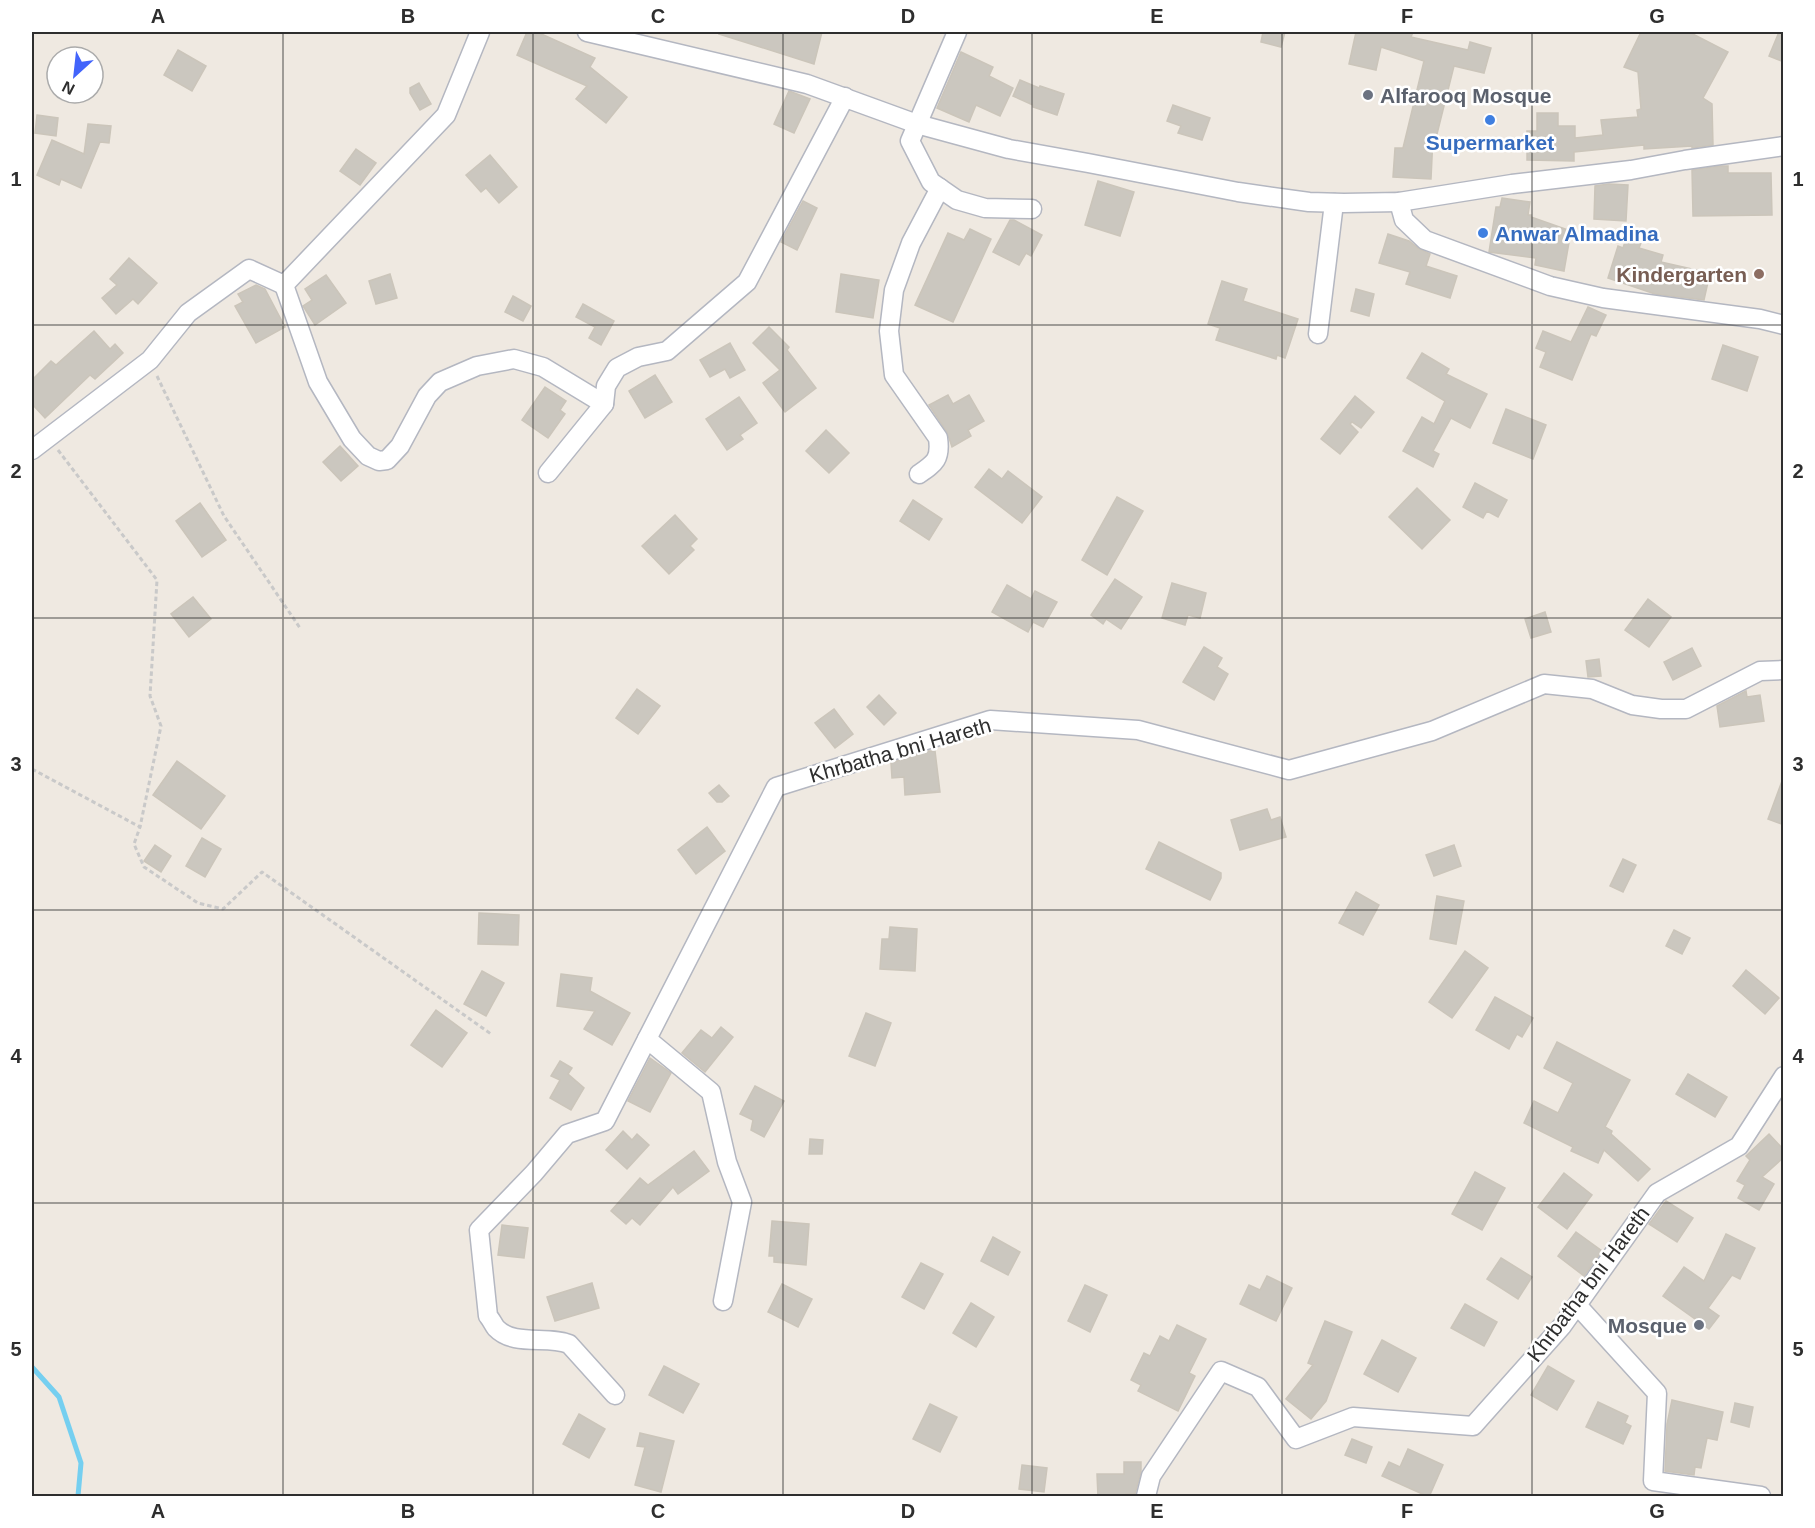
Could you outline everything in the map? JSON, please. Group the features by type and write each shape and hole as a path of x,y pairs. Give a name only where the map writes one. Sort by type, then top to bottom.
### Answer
{"street":[{"path":"284,285 446,116 480,32"},
{"path":"587,32 807,84 917,124 1009,149 1238,192 1309,202 1399,202 1784,146"},
{"path":"957,32 910,141 931,182 957,200 985,208 1032,209"},
{"path":"548,473 604,404 606,386 617,368 638,357 667,351 747,282 845,98"},
{"path":"919,474 935,463 940,450 938,438 894,375 889,331 894,290 911,243 940,188"},
{"path":"1399,202 1404,220 1425,240 1550,286 1603,298 1760,319 1784,325"},
{"path":"1318,334 1334,203"},
{"path":"32,450 150,360 188,313 249,269 284,285 318,382 352,438 368,456 379,461 387,460 400,446 427,396 440,382 477,366 514,359 543,367 604,404"},
{"name":"Khrbatha bni Hareth","path":"615,1395 569,1344 560,1340 525,1339 507,1335 496,1328 488,1316 479,1230 534,1173 567,1134 605,1121 776,787 990,720 1138,730 1289,770 1432,731 1544,684 1592,689 1632,705 1661,710 1686,709 1760,671 1784,670"},
{"path":"647,1039 711,1092 727,1162 742,1202 723,1300"},
{"name":"Khrbatha bni Hareth","path":"1146,1497 1151,1476 1221,1371 1258,1387 1296,1439 1353,1417 1473,1426 1562,1326 1657,1193 1739,1146 1784,1076"},
{"path":"1577,1305 1657,1393 1653,1481 1761,1497"}],"path":[{"path":"150,360 224,516 300,628"},
{"path":"48,437 157,580 150,696 160,726 140,827 134,844 144,867 198,903 223,909 262,873 491,1034"},
{"path":"32,769 140,827"}],"building":[{"path":"527,32 537,32 595,58 590,67 627,97 606,123 576,99 587,86 517,55"},
{"path":"720,32 822,32 814,64 719,34"},
{"path":"1263,32 1285,32 1281,47 1261,42"},
{"path":"1356,32 1413,32 1411,37 1468,50 1470,42 1491,48 1484,73 1454,66 1436,138 1433,137 1431,179 1393,177 1395,148 1403,148 1424,61 1381,47 1376,70 1349,64"},
{"path":"1641,32 1689,32 1728,52 1703,98 1712,104 1713,145 1644,149 1644,145 1574,152 1574,161 1527,160 1527,131 1537,131 1537,113 1558,113 1558,126 1575,126 1575,138 1603,135 1601,120 1638,117 1637,110 1641,109 1638,72 1624,67"},
{"path":"1779,32 1784,32 1784,62 1769,56"},
{"path":"178,50 206,66 192,91 164,75"},
{"path":"961,52 993,67 989,76 1013,88 1000,116 976,105 969,122 937,108"},
{"path":"1020,80 1039,88 1040,86 1064,94 1057,115 1033,107 1013,96"},
{"path":"419,83 431,104 420,110 410,93 410,88"},
{"path":"789,91 810,99 794,133 774,124"},
{"path":"1173,105 1210,118 1202,140 1178,133 1181,126 1167,121"},
{"path":"37,115 58,118 56,136 35,133"},
{"path":"88,124 111,126 109,143 100,142 81,188 61,179 59,185 37,175 52,140 84,154"},
{"path":"356,149 376,163 360,185 340,171"},
{"path":"490,155 517,187 499,203 486,188 481,192 466,175"},
{"path":"1728,166 1728,173 1771,173 1772,215 1693,216 1692,170"},
{"path":"1098,181 1134,192 1120,236 1085,225"},
{"path":"1628,185 1626,221 1594,219 1595,186"},
{"path":"1502,198 1530,202 1528,215 1571,231 1564,271 1535,265 1536,258 1489,252 1496,207 1500,207"},
{"path":"803,201 817,208 797,250 781,242"},
{"path":"1010,220 1042,235 1031,256 1026,253 1019,265 993,252"},
{"path":"970,229 991,239 953,322 915,305 948,233 964,240"},
{"path":"1628,233 1643,238 1639,248 1663,255 1661,262 1710,273 1704,300 1655,294 1608,278 1618,246 1623,248"},
{"path":"1388,234 1409,241 1430,254 1426,266 1457,276 1450,298 1406,284 1410,272 1379,263"},
{"path":"129,258 157,283 138,304 133,299 116,314 102,298 117,285 110,279"},
{"path":"390,274 397,298 376,304 369,281"},
{"path":"841,274 879,280 873,318 836,312"},
{"path":"326,275 346,303 315,325 303,306 312,300 305,289"},
{"path":"1222,281 1247,289 1243,301 1298,319 1285,358 1277,355 1276,359 1216,340 1220,328 1208,324"},
{"path":"256,285 265,289 285,327 256,343 235,306 243,302 238,294"},
{"path":"1356,289 1374,294 1369,316 1351,311"},
{"path":"513,296 531,306 523,321 505,312"},
{"path":"583,304 614,321 601,345 589,338 595,327 576,317"},
{"path":"1588,307 1606,315 1596,336 1591,334 1572,380 1540,367 1546,352 1536,348 1543,331 1571,342"},
{"path":"769,327 789,347 787,350 816,388 785,412 763,383 780,370 753,343"},
{"path":"94,331 110,349 115,344 123,353 95,379 90,375 45,418 32,404 32,380 51,361 56,365"},
{"path":"730,343 745,370 730,378 725,369 710,377 700,360"},
{"path":"1723,345 1758,357 1747,391 1712,379"},
{"path":"1422,353 1449,369 1446,374 1487,394 1470,428 1451,418 1433,451 1439,454 1433,467 1403,451 1422,417 1434,424 1445,401 1407,378"},
{"path":"655,375 672,402 645,418 629,391"},
{"path":"545,387 566,401 560,410 565,414 548,438 522,420"},
{"path":"948,395 953,404 969,395 984,421 968,430 971,436 952,447 947,432 929,405"},
{"path":"1355,396 1374,412 1361,428 1352,422 1350,424 1358,432 1340,454 1321,439"},
{"path":"739,397 757,423 740,435 743,439 727,450 706,419"},
{"path":"1506,409 1546,425 1533,459 1493,443"},
{"path":"826,430 849,453 829,473 806,451"},
{"path":"340,446 358,466 341,481 323,462"},
{"path":"989,469 1002,479 1008,471 1042,497 1022,523 975,487"},
{"path":"1475,483 1507,500 1498,517 1487,511 1483,518 1463,507"},
{"path":"1417,488 1450,520 1422,549 1389,517"},
{"path":"1117,497 1143,511 1107,575 1082,560"},
{"path":"913,500 942,519 929,540 900,521"},
{"path":"200,503 226,540 202,557 176,521"},
{"path":"675,515 697,539 690,546 694,550 669,574 642,546"},
{"path":"1115,579 1142,597 1121,629 1106,619 1103,624 1091,615"},
{"path":"1172,583 1206,593 1200,618 1188,615 1185,625 1162,618"},
{"path":"1007,585 1031,599 1035,591 1057,602 1043,627 1033,622 1028,632 992,612"},
{"path":"193,597 211,619 189,637 171,614"},
{"path":"1648,599 1671,617 1649,647 1625,630"},
{"path":"1545,612 1551,632 1531,638 1525,619"},
{"path":"1204,647 1222,658 1217,667 1228,674 1214,700 1183,682"},
{"path":"1692,648 1701,666 1673,680 1664,662"},
{"path":"1599,659 1601,676 1588,677 1586,661"},
{"path":"637,689 660,706 638,734 616,718"},
{"path":"1746,691 1747,697 1760,695 1764,721 1720,727 1717,706"},
{"path":"879,695 896,713 884,725 867,707"},
{"path":"834,709 853,734 835,748 815,723"},
{"path":"927,751 935,751 940,792 905,795 904,777 892,778 891,763"},
{"path":"177,761 225,796 201,829 153,795"},
{"path":"1782,781 1784,781 1784,825 1768,819"},
{"path":"719,785 729,796 722,802 717,802 709,793"},
{"path":"1267,809 1271,820 1280,817 1286,837 1240,850 1231,820"},
{"path":"707,827 725,851 696,874 678,850"},
{"path":"202,838 221,849 205,877 186,866"},
{"path":"1159,842 1221,873 1221,878 1210,900 1146,869"},
{"path":"155,845 171,856 161,872 144,861"},
{"path":"1454,845 1461,866 1434,876 1426,855"},
{"path":"1623,859 1636,865 1623,892 1610,886"},
{"path":"1356,892 1379,905 1363,935 1339,923"},
{"path":"1437,896 1464,901 1456,944 1430,939"},
{"path":"479,913 519,915 518,945 478,944"},
{"path":"890,927 917,929 915,971 880,969 882,939 889,939"},
{"path":"1674,930 1690,938 1682,954 1666,946"},
{"path":"1465,951 1488,968 1452,1018 1429,1002"},
{"path":"1746,970 1779,998 1765,1014 1733,986"},
{"path":"482,971 504,983 486,1016 464,1004"},
{"path":"561,974 592,978 590,991 630,1013 612,1045 584,1029 595,1011 557,1006"},
{"path":"1495,997 1533,1018 1522,1037 1517,1034 1509,1049 1476,1030"},
{"path":"436,1010 467,1033 442,1067 411,1045"},
{"path":"866,1013 891,1023 875,1066 849,1056"},
{"path":"721,1027 733,1037 705,1072 682,1053 701,1030 712,1038"},
{"path":"1557,1042 1630,1080 1605,1127 1612,1131 1611,1134 1650,1169 1638,1181 1604,1150 1598,1163 1571,1151 1573,1147 1524,1123 1534,1101 1558,1113 1573,1083 1544,1068"},
{"path":"650,1058 671,1073 650,1112 628,1101"},
{"path":"560,1061 572,1068 568,1074 584,1088 571,1110 550,1098 560,1080 551,1076"},
{"path":"1688,1074 1727,1097 1715,1117 1676,1094"},
{"path":"755,1086 784,1101 764,1137 751,1130 753,1120 740,1114"},
{"path":"623,1131 632,1140 637,1134 649,1145 627,1169 606,1150"},
{"path":"1769,1134 1784,1150 1784,1157 1762,1177 1774,1184 1759,1210 1738,1198 1745,1185 1737,1181 1750,1160 1746,1156"},
{"path":"810,1139 823,1140 822,1154 809,1154"},
{"path":"694,1151 709,1171 678,1194 673,1187 640,1225 632,1218 626,1224 611,1211 640,1178 648,1185"},
{"path":"1475,1172 1505,1188 1482,1230 1452,1214"},
{"path":"1564,1173 1592,1195 1567,1229 1538,1207"},
{"path":"1666,1201 1693,1218 1677,1242 1649,1224"},
{"path":"772,1221 809,1224 806,1265 774,1262 774,1256 769,1256"},
{"path":"502,1225 528,1228 524,1258 498,1255"},
{"path":"1576,1232 1602,1251 1584,1276 1558,1256"},
{"path":"1726,1234 1755,1248 1740,1279 1732,1275 1708,1308 1719,1316 1709,1329 1663,1296 1684,1267 1704,1281"},
{"path":"993,1237 1020,1252 1008,1275 981,1261"},
{"path":"1501,1258 1532,1277 1518,1299 1487,1279"},
{"path":"921,1263 943,1274 924,1309 902,1297"},
{"path":"1267,1276 1292,1288 1276,1321 1240,1304 1249,1285 1260,1290"},
{"path":"592,1283 599,1308 555,1321 547,1297"},
{"path":"782,1284 812,1299 798,1327 768,1312"},
{"path":"1085,1285 1107,1295 1090,1332 1068,1321"},
{"path":"971,1303 994,1317 976,1347 953,1333"},
{"path":"1465,1304 1497,1322 1484,1346 1451,1328"},
{"path":"1325,1321 1352,1332 1326,1401 1311,1419 1286,1399 1313,1365 1308,1363"},
{"path":"1177,1325 1206,1339 1189,1373 1195,1376 1178,1411 1138,1391 1141,1385 1131,1380 1144,1353 1150,1356 1160,1336 1169,1341"},
{"path":"1382,1340 1416,1358 1398,1392 1364,1374"},
{"path":"664,1366 699,1384 683,1413 649,1395"},
{"path":"1548,1366 1574,1381 1557,1410 1531,1395"},
{"path":"1672,1400 1723,1412 1717,1440 1707,1438 1701,1468 1695,1467 1694,1475 1665,1471 1667,1424"},
{"path":"1598,1402 1628,1416 1625,1423 1631,1426 1623,1444 1586,1427"},
{"path":"1735,1403 1753,1407 1749,1427 1731,1422"},
{"path":"930,1404 957,1417 940,1452 913,1439"},
{"path":"579,1414 605,1429 589,1458 563,1444"},
{"path":"640,1433 674,1441 661,1492 635,1485 645,1447 637,1446"},
{"path":"1352,1439 1372,1447 1366,1463 1345,1455"},
{"path":"1408,1449 1443,1465 1429,1497 1382,1476 1389,1462 1400,1467"},
{"path":"1124,1462 1141,1462 1141,1472 1135,1494 1126,1494 1126,1497 1098,1497 1097,1474 1124,1474"},
{"path":"1022,1465 1047,1468 1044,1492 1019,1489"}],"waterway":[{"path":"32,1367 59,1397 81,1463 78,1496"}],"place":[{"name":"Alfarooq Mosque","path":"1368,95"},
{"name":"Supermarket","path":"1490,120"},
{"name":"Anwar Almadina","path":"1483,233"},
{"name":"Kindergarten","path":"1759,274"},
{"name":"Mosque","path":"1699,1325"}]}
